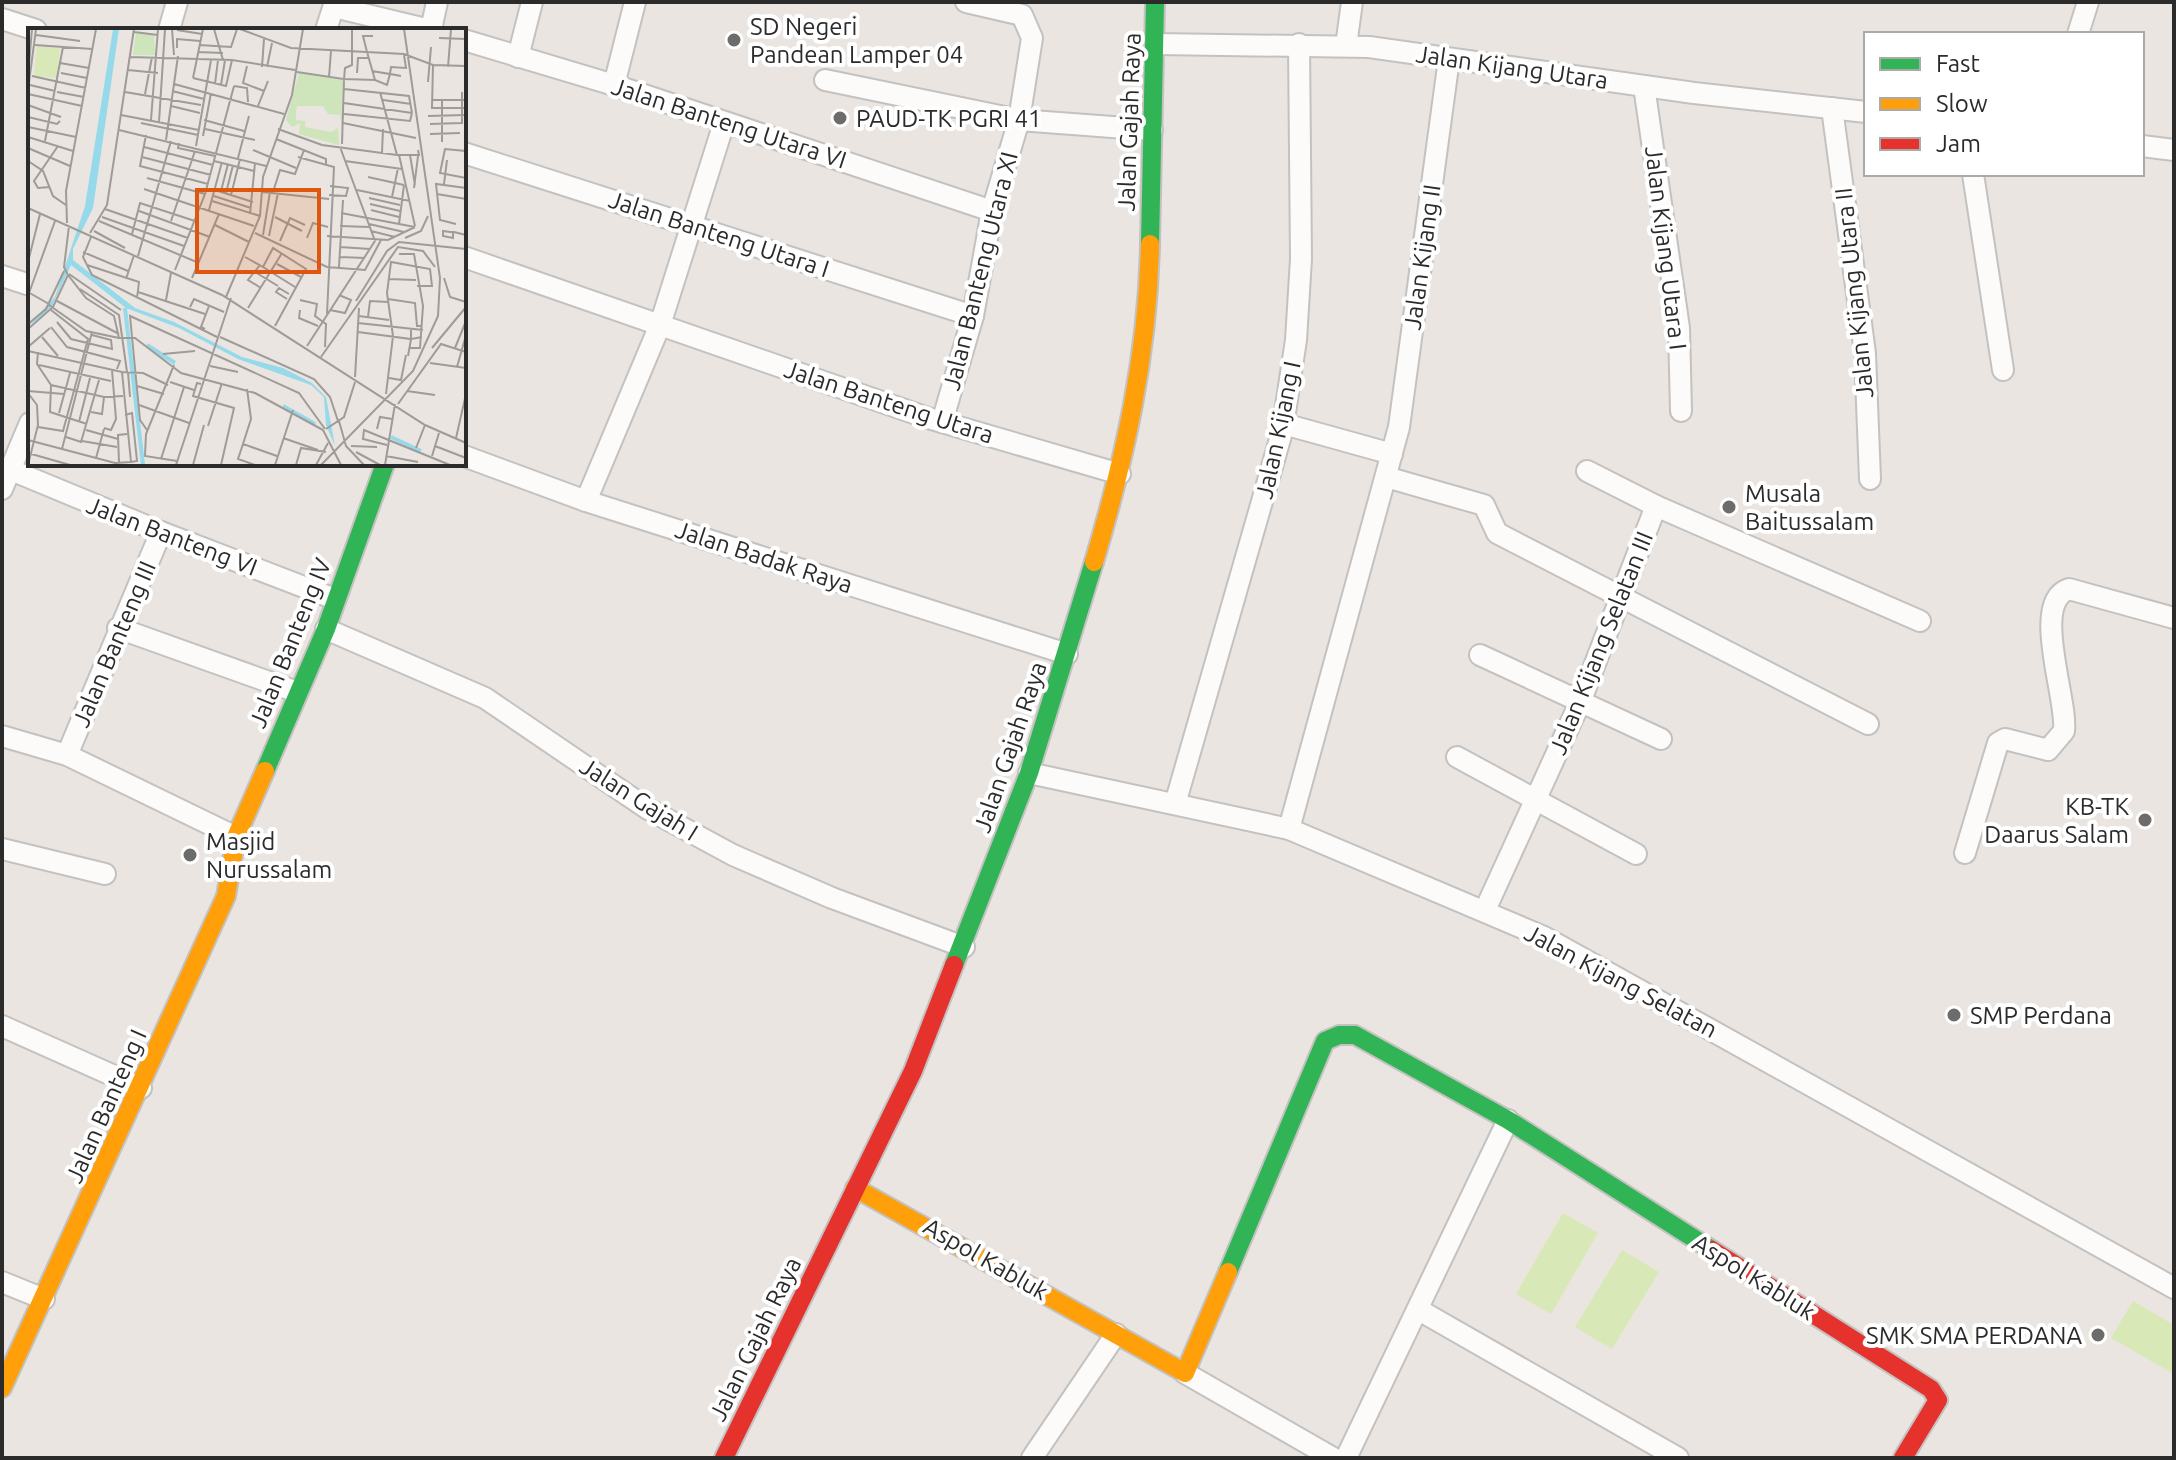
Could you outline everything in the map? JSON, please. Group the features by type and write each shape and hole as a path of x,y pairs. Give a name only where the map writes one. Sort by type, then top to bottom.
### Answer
{"street":[{"path":"170,28 177,2"},
{"path":"430,28 437,2"},
{"path":"518,57 532,2"},
{"path":"614,85 635,2"},
{"name":"Jalan Banteng Utara XI","path":"942,422 973,316 992,211 1019,120 1032,38 1022,15 966,2"},
{"name":"Jalan Gajah Raya","path":"724,1458 913,1071 964,947 1029,773 1067,654 1133,421 1149,286 1155,2"},
{"path":"1346,46 1352,2"},
{"path":"2079,32 2088,2"},
{"path":"327,28 335,4 423,28"},
{"path":"2,19 30,28"},
{"name":"Jalan Banteng Utara VI","path":"466,41 614,85 992,211"},
{"name":"Jalan Kijang Utara","path":"1156,44 1346,46 1864,112"},
{"name":"Jalan Kijang I","path":"1175,804 1284,424 1296,340 1301,259 1299,44"},
{"name":"Jalan Kijang II","path":"1289,829 1399,427 1449,59"},
{"path":"825,80 1019,120"},
{"name":"Jalan Kijang Utara I","path":"1644,86 1679,328 1681,411"},
{"name":"Jalan Kijang Utara II","path":"1832,108 1865,353 1870,479"},
{"name":"Jalan Banteng Utara XI","path":"1019,120 1152,130"},
{"path":"586,501 660,325 724,123"},
{"path":"2144,146 2174,150"},
{"name":"Jalan Banteng Utara I","path":"466,154 973,316"},
{"path":"1973,176 2003,370"},
{"name":"Jalan Banteng Utara","path":"466,258 942,422 1120,474"},
{"path":"2,276 28,284"},
{"path":"1284,424 1392,454"},
{"path":"2,489 28,428"},
{"name":"Jalan Badak Raya","path":"466,457 586,501 1067,654"},
{"name":"Jalan Banteng IV","path":"236,837 326,629 384,466"},
{"name":"Jalan Banteng VI","path":"11,470 335,599"},
{"path":"1587,471 1656,506"},
{"path":"1386,477 1479,503 1487,508 1497,533 1868,724"},
{"name":"Jalan Kijang Selatan III","path":"1485,910 1581,700 1656,506 1920,621"},
{"name":"Jalan Banteng III","path":"67,755 161,532"},
{"path":"1965,853 1998,743 2005,739 2048,750 2057,743 2065,724 2052,633 2052,609 2059,595 2069,589 2174,618"},
{"path":"118,628 297,692"},
{"name":"Jalan Gajah I","path":"326,629 485,698 648,809 733,855 832,898 964,947"},
{"path":"1480,655 1661,739"},
{"name":"Jalan Banteng III","path":"2,736 67,755 236,837"},
{"path":"1457,757 1636,854"},
{"name":"Jalan Kijang Selatan","path":"1029,773 1289,829 1485,910 1544,937 2174,1288"},
{"name":"Jalan Banteng I","path":"2,1388 226,896 236,837"},
{"path":"2,849 105,874"},
{"path":"2,1026 141,1088"},
{"name":"Aspol Kabluk","path":"1185,1373 1325,1041 1339,1035 1355,1035 1508,1120 1931,1389 1938,1400 1903,1458"},
{"path":"1346,1458 1508,1120"},
{"name":"Aspol Kabluk","path":"855,1188 1333,1458"},
{"path":"2,1282 44,1299"},
{"path":"1419,1310 1678,1458"},
{"path":"1033,1457 1116,1334"}],"green space":[{"path":"1563,1213 1598,1233 1551,1314 1516,1294"},
{"path":"1622,1250 1659,1272 1612,1349 1575,1327"},
{"path":"2133,1301 2174,1325 2174,1374 2111,1338"}],"traffic: fast":[{"path":"1150,244 1155,2"},
{"path":"265,771 326,629 384,466"},
{"path":"954,965 1029,773 1094,562"},
{"path":"1228,1272 1325,1041 1339,1035 1355,1035 1508,1120 1712,1250"}],"traffic: slow":[{"path":"1094,562 1116,484 1140,366 1150,244"},
{"path":"2,1388 226,896 236,837 265,771"},
{"path":"855,1188 1185,1373 1228,1272"}],"traffic: jam":[{"path":"724,1458 913,1071 954,965"},
{"path":"1712,1250 1931,1389 1938,1400 1903,1458"}],"place":[{"name":"SD Negeri Pandean Lamper 04","path":"734,40"},
{"name":"PAUD-TK PGRI 41","path":"840,118"},
{"name":"Musala Baitussalam","path":"1729,507"},
{"name":"KB-TK Daarus Salam","path":"2145,820"},
{"name":"Masjid Nurussalam","path":"190,855"},
{"name":"SMP Perdana","path":"1954,1015"},
{"name":"SMK SMA PERDANA","path":"2098,1335"}]}
